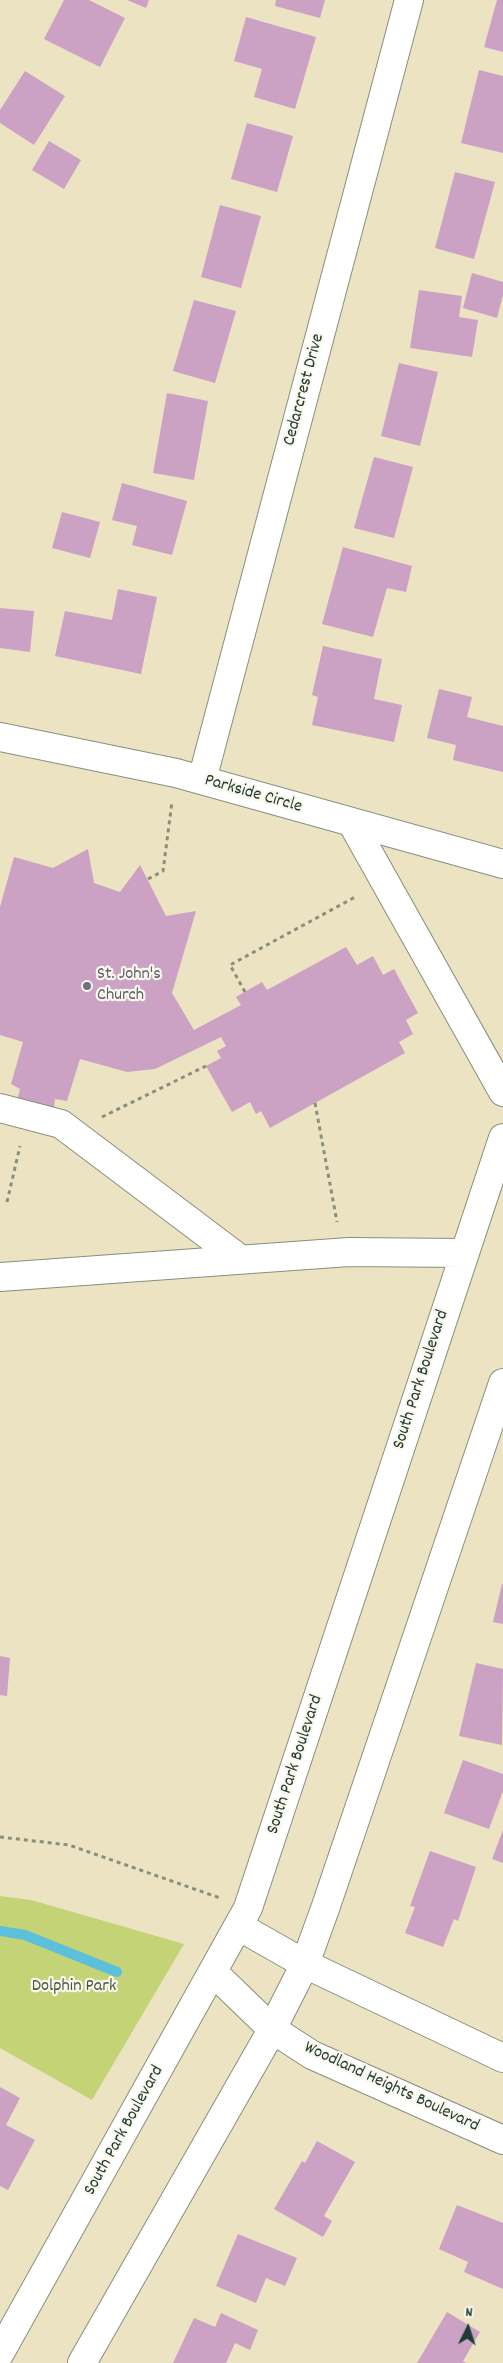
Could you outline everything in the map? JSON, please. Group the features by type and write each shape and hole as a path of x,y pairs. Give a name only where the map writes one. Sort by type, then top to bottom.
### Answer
{"street":[{"name":"Cedarcrest Drive","path":"189,776 409,0"},
{"name":"Parkside Circle","path":"0,737 189,776 503,864"},
{"path":"352,823 503,1092"},
{"path":"0,1108 61,1124 240,1259"},
{"name":"South Park Boulevard","path":"0,2353 244,1917 503,1138"},
{"path":"0,1277 349,1252 464,1254"},
{"path":"82,2363 272,2029 305,1964 503,1383"},
{"path":"244,1917 305,1964 503,2058"},
{"name":"Woodland Heights Boulevard","path":"214,1973 272,2029 312,2055 503,2140"}],"path":[{"path":"148,880 163,871 189,776"},
{"path":"245,992 230,965 364,892"},
{"path":"109,1123 101,1117 206,1066"},
{"path":"315,1102 337,1222 328,1223"},
{"path":"7,1202 28,1116"},
{"path":"0,1837 69,1844 244,1917"}],"green space":[{"name":"Dolphin Park","path":"0,1896 31,1900 184,1944 92,2100 0,2048"}],"building":[{"path":"64,0 89,0 125,18 100,67 44,39"},
{"path":"127,0 149,0 146,8"},
{"path":"276,0 325,0 320,18 275,6"},
{"path":"497,0 503,0 503,52 484,47"},
{"path":"246,17 316,37 295,109 254,97 262,69 234,61"},
{"path":"479,70 503,76 503,153 461,143"},
{"path":"25,71 65,96 34,145 0,123 0,110"},
{"path":"247,123 293,136 277,192 231,179"},
{"path":"49,141 81,160 64,189 32,170"},
{"path":"455,172 495,182 474,259 435,248"},
{"path":"220,205 261,216 241,288 201,277"},
{"path":"472,273 503,282 503,295 497,318 463,308"},
{"path":"419,290 462,296 459,317 478,320 472,357 410,348"},
{"path":"194,300 236,311 215,383 173,371"},
{"path":"399,363 438,372 420,446 381,436"},
{"path":"167,393 208,401 194,480 153,473"},
{"path":"374,457 413,467 394,538 354,528"},
{"path":"122,483 187,501 172,555 132,545 137,526 112,520"},
{"path":"62,512 100,522 90,558 52,548"},
{"path":"343,547 412,566 406,592 387,588 373,637 322,624"},
{"path":"118,589 157,597 141,674 55,656 65,611 112,620"},
{"path":"0,608 34,611 30,652 0,648"},
{"path":"323,646 382,659 374,699 402,705 394,742 312,725 318,697 312,695"},
{"path":"439,689 472,697 467,717 503,726 503,772 453,760 456,745 427,738"},
{"name":"St. John's Church","path":"88,849 94,883 120,892 140,865 166,916 196,911 172,993 194,1030 241,1005 236,997 262,982 267,990 346,947 357,965 373,956 383,975 394,969 418,1013 406,1020 413,1034 399,1042 405,1053 270,1128 261,1111 256,1114 250,1102 232,1112 206,1066 221,1058 217,1051 226,1046 221,1037 155,1069 127,1072 80,1059 67,1101 55,1099 53,1115 16,1104 20,1089 11,1084 23,1042 0,1035 0,907 14,857 53,868"},
{"path":"503,1584 503,1624 493,1622"},
{"path":"0,1656 10,1658 7,1696 0,1695"},
{"path":"476,1663 503,1669 502,1745 459,1736"},
{"path":"463,1760 503,1774 503,1791 489,1829 444,1813"},
{"path":"503,1830 503,1863 492,1859"},
{"path":"430,1851 476,1867 458,1921 454,1919 443,1947 405,1933 415,1907 410,1906"},
{"path":"0,2087 20,2098 6,2125 35,2140 8,2190 0,2186"},
{"path":"317,2141 355,2162 324,2216 332,2221 323,2237 274,2209 302,2161 305,2163"},
{"path":"457,2205 503,2223 503,2289 464,2272 468,2262 439,2249"},
{"path":"238,2234 297,2258 285,2286 266,2278 256,2303 216,2286"},
{"path":"447,2312 480,2332 463,2361 466,2363 417,2363"},
{"path":"221,2313 258,2330 250,2350 235,2343 226,2363 173,2363 194,2318 215,2327"}],"waterway":[{"path":"0,1931 25,1935 117,1972"}],"place":[{"name":"St. John's Church","path":"87,986"}]}
